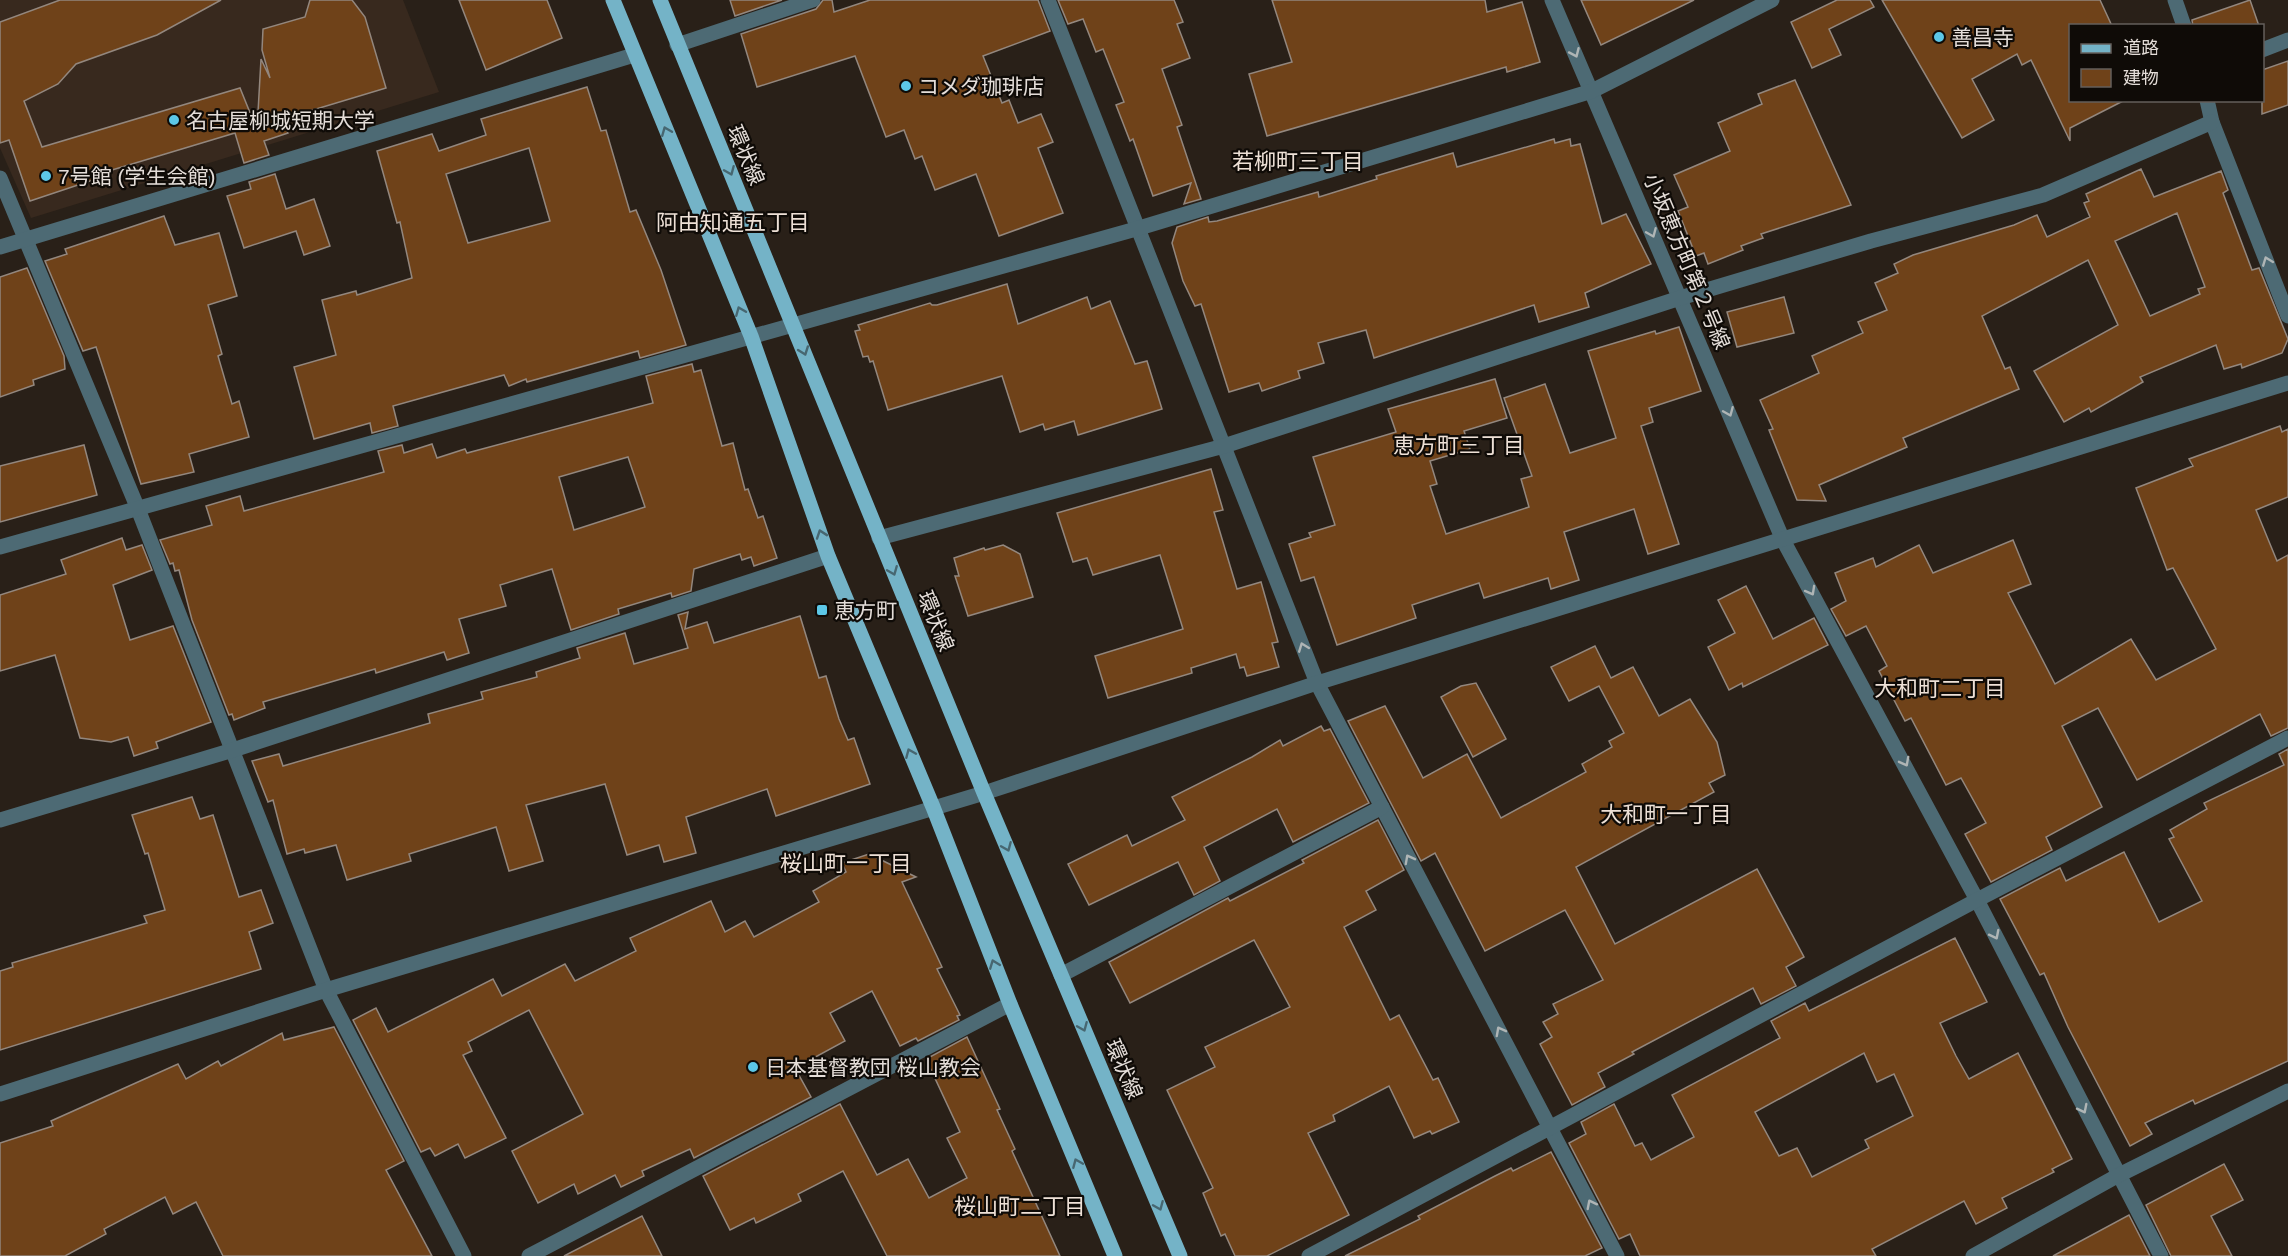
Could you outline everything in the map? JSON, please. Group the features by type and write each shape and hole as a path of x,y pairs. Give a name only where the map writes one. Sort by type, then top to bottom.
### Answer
{"main road":[{"path":"613,0 751,336 828,556 933,807 1010,1004 1115,1256"},
{"name":"環状線","path":"660,0 794,323 984,794 1180,1256"}],"street":[{"path":"677,45 813,0"},
{"path":"1048,0 1136,229 1317,683 1617,1256"},
{"name":"小坂恵方町第２号線","path":"1551,0 1783,540 1977,900 2117,1176 2161,1256"},
{"path":"0,548 794,323 1136,229 1592,92 1772,0"},
{"path":"2175,0 2183,24"},
{"path":"2264,49 2288,40"},
{"path":"0,247 634,55"},
{"path":"2207,102 2212,122 2288,316"},
{"path":"879,538 1224,446 1680,298 1871,241 2043,195 2212,122"},
{"path":"0,178 138,508 326,990 464,1256"},
{"path":"0,1094 326,990 933,807 984,794 1317,683 2288,383"},
{"path":"0,820 234,750 828,556"},
{"path":"1309,1256 1977,900 2288,738"},
{"path":"1061,975 1382,807"},
{"path":"529,1256 1010,1004"},
{"path":"1973,1256 2117,1176 2288,1091"}],"shaded area":[{"name":"名古屋柳城短期大学","path":"0,0 403,0 439,92 31,218 0,148"}],"building":[{"path":"60,0 221,0 157,35 76,64 58,84 24,101 42,147 240,88 257,130 261,59 270,78 262,50 263,29 305,17 310,0 352,0 365,17 386,88 283,119 288,133 264,141 269,155 244,163 235,133 92,176 93,180 30,201 9,140 0,143 0,22"},
{"path":"459,0 547,0 562,38 486,70"},
{"path":"730,0 782,0 735,16"},
{"path":"823,0 832,0 834,12 870,0 1038,0 1050,31 983,56 1002,103 1009,100 1018,123 1041,114 1053,142 1038,148 1063,213 999,236 976,174 935,190 922,156 915,159 904,130 886,137 855,56 757,87 741,34 816,9"},
{"path":"1058,0 1174,0 1183,22 1177,24 1190,58 1162,69 1182,125 1177,127 1201,199 1184,204 1191,183 1153,196 1133,139 1130,141 1116,105 1124,102 1103,49 1096,52 1083,19 1068,24"},
{"path":"1272,0 1485,0 1487,12 1522,2 1540,62 1507,72 1506,67 1267,136 1249,74 1292,62"},
{"path":"1581,0 1694,0 1601,45"},
{"path":"1837,0 1870,0 1874,7 1829,29 1841,55 1812,68 1791,22"},
{"path":"1882,0 2100,0 2111,24 2069,24 2069,102 2121,102 2070,128 2070,141 2031,60 2022,65 2017,54 1972,79 1994,120 1962,138"},
{"path":"2250,0 2258,24 2193,24 2192,20"},
{"path":"2288,61 2288,105 2262,114 2262,102 2264,102 2264,69"},
{"path":"1795,80 1851,205 1761,234 1763,238 1741,246 1743,250 1708,264 1704,253 1696,256 1678,211 1688,207 1674,175 1730,151 1718,123 1762,104 1758,94"},
{"path":"587,87 601,131 606,130 630,212 636,210 661,270 686,345 640,358 638,351 527,382 526,379 509,386 504,375 393,406 398,426 372,433 370,423 314,439 294,367 336,355 322,300 356,291 357,295 412,278 400,222 397,223 377,151 432,134 439,151 486,135 481,119","holes":["529,148 550,221 468,243 446,174"]},
{"path":"1554,139 1555,143 1570,139 1571,146 1580,144 1602,224 1626,214 1651,264 1585,293 1589,307 1539,322 1534,305 1374,358 1366,330 1318,343 1324,363 1298,371 1300,378 1262,391 1259,383 1229,392 1201,304 1195,306 1183,281 1172,243 1177,227 1208,217 1209,222 1217,221 1318,192 1319,197 1377,179 1376,176 1453,153 1457,167"},
{"path":"2141,169 2154,197 2221,171 2228,190 2223,193 2252,270 2259,268 2288,339 2282,353 2242,368 2241,364 2224,369 2216,345 2140,377 2143,382 2091,412 2089,408 2064,422 2034,371 2118,325 2088,260 1982,316 2005,369 2010,367 2019,389 1903,438 1907,447 1819,485 1826,501 1797,500 1769,430 1773,429 1760,400 1819,373 1812,356 1863,333 1858,322 1887,310 1875,283 1898,273 1894,264 1913,255 2014,225 2037,215 2047,237 2090,217 2084,203 2089,201 2086,194","holes":["2177,213 2205,287 2198,289 2200,294 2150,316 2115,241"]},
{"path":"275,174 286,209 314,199 330,246 304,255 296,231 244,248 227,196 251,189 249,182"},
{"path":"164,216 175,245 219,233 237,296 208,305 222,354 218,356 232,404 239,401 249,437 189,454 194,472 141,484 96,347 83,351 45,261 67,254 65,249"},
{"path":"27,268 64,356 65,369 33,380 34,385 0,397 0,277"},
{"path":"1007,284 1018,324 1087,297 1091,309 1110,301 1135,364 1147,361 1162,409 1078,435 1074,421 1045,430 1043,424 1020,432 1002,376 888,410 873,361 870,362 868,356 863,357 855,331 860,330 858,325 930,303 937,305"},
{"path":"1784,297 1794,333 1737,347 1727,312"},
{"path":"1679,327 1701,391 1649,408 1653,422 1641,426 1679,544 1648,554 1634,509 1564,532 1579,580 1551,589 1548,578 1484,598 1479,583 1412,605 1416,618 1337,645 1314,577 1301,581 1289,544 1311,537 1309,533 1335,525 1313,457 1396,432 1388,409 1495,379 1507,418 1464,431 1470,449 1430,461 1437,484 1430,486 1446,534 1529,507 1521,479 1532,476 1504,398 1545,384 1570,453 1616,438 1588,351 1655,331 1656,334"},
{"path":"692,364 694,372 701,370 722,446 733,443 745,490 748,489 758,518 763,516 777,558 754,566 751,557 742,560 740,554 694,569 691,591 672,597 671,593 618,609 619,614 571,630 552,569 500,585 506,606 459,619 469,653 447,660 444,652 376,673 375,669 263,702 265,708 234,720 232,714 229,715 192,620 179,570 175,571 173,563 170,564 160,540 212,525 206,506 240,496 244,511 384,472 378,451 402,445 404,453 432,444 437,458 465,449 467,453 653,403 646,376","holes":["628,457 645,507 574,530 559,477"]},
{"path":"2280,426 2282,432 2288,429 2288,497 2256,510 2277,561 2288,555 2288,728 2271,736 2260,714 2137,780 2098,708 2062,726 2102,807 2046,837 2052,850 1991,882 1965,834 1986,823 1961,778 1946,785 1911,718 1905,721 1879,671 1887,666 1866,626 1846,636 1831,609 1846,601 1835,573 1873,558 1876,567 1919,545 1933,573 2013,540 2031,584 2008,593 2055,684 2131,639 2156,680 2216,649 2173,568 2167,570 2136,488 2193,466 2189,459"},
{"path":"84,445 97,495 0,522 0,466"},
{"path":"1211,469 1223,510 1214,512 1237,589 1261,582 1278,642 1272,643 1279,667 1247,676 1244,667 1240,668 1236,654 1191,668 1192,673 1108,698 1095,656 1183,629 1160,555 1093,575 1087,558 1073,562 1057,513"},
{"path":"122,538 126,550 142,545 152,570 113,585 130,640 173,626 211,722 156,742 158,748 134,756 128,737 111,742 80,738 55,655 0,671 0,595 66,574 61,560"},
{"path":"1003,545 1020,554 1033,597 968,616 955,576 959,576 954,558 984,548 985,550"},
{"path":"1746,586 1773,639 1814,618 1828,645 1743,687 1742,683 1729,690 1708,647 1735,633 1718,600"},
{"path":"688,612 685,629 707,622 714,643 800,616 819,678 826,676 839,719 848,740 854,738 870,784 776,816 767,789 686,817 696,853 664,862 659,845 627,855 605,784 526,805 543,861 509,871 496,827 409,854 411,861 347,880 336,845 305,853 304,849 287,854 273,800 268,802 252,761 279,754 283,766 430,723 428,714 483,699 481,692 537,677 536,672 580,658 577,648 625,633 634,664 688,648 678,615"},
{"path":"1595,646 1611,678 1633,667 1659,716 1690,699 1717,742 1725,775 1709,783 1714,792 1576,867 1615,944 1757,869 1804,957 1786,967 1796,986 1761,1004 1753,988 1632,1052 1634,1054 1598,1073 1605,1087 1572,1105 1540,1044 1552,1037 1543,1022 1558,1014 1553,1004 1603,980 1565,910 1485,951 1435,853 1421,861 1348,721 1385,706 1423,778 1467,754 1501,818 1586,772 1582,764 1612,747 1609,741 1624,733 1599,686 1569,701 1551,667"},
{"path":"1476,683 1506,739 1473,757 1441,697 1461,686"},
{"path":"1321,726 1324,731 1330,729 1369,803 1293,842 1277,809 1204,847 1220,881 1194,895 1178,862 1089,905 1068,864 1127,835 1132,846 1185,820 1172,797 1252,757 1280,740 1283,746"},
{"path":"2288,749 2288,1061 2195,1104 2193,1100 2145,1123 2152,1134 2130,1146 2068,1027 2044,973 2040,975 2000,899 2060,868 2066,881 2124,852 2159,922 2202,901 2169,839 2174,837 2170,830 2207,809 2204,803 2284,765 2279,754"},
{"path":"192,797 200,819 213,815 239,897 261,890 273,923 249,932 261,969 0,1050 0,971 13,967 12,963 147,923 144,916 165,910 148,853 145,854 132,815"},
{"path":"1378,820 1404,870 1366,891 1376,910 1344,927 1390,1020 1399,1015 1433,1080 1438,1078 1459,1122 1432,1134 1430,1131 1414,1138 1389,1086 1333,1115 1335,1121 1308,1133 1349,1215 1267,1256 1235,1256 1225,1234 1221,1236 1203,1193 1213,1188 1167,1090 1215,1067 1205,1047 1290,1007 1254,940 1130,1003 1109,962 1228,898 1230,901 1304,863 1302,860"},
{"path":"869,854 916,877 902,882 942,967 937,969 960,1015 957,1016 959,1020 918,1041 916,1038 900,1046 872,991 830,1013 845,1041 795,1068 811,1097 694,1158 690,1149 642,1171 644,1176 621,1187 615,1175 578,1194 574,1184 538,1203 512,1151 583,1114 529,1010 468,1042 472,1051 463,1055 506,1138 465,1158 458,1144 435,1156 430,1148 421,1152 353,1020 376,1008 388,1032 493,979 502,996 565,964 575,981 636,951 630,938 711,901 725,932 745,921 754,937 819,902 813,891 846,872 842,863"},
{"path":"1955,938 1987,1002 1940,1023 1956,1056 1969,1079 2018,1053 2072,1159 2052,1169 2054,1172 2002,1198 2007,1208 1976,1224 1964,1201 1872,1249 1876,1256 1640,1256 1630,1234 1619,1239 1569,1143 1586,1134 1581,1122 1614,1104 1635,1146 1642,1143 1651,1160 1694,1137 1672,1095 1780,1038 1771,1021 1805,1003 1809,1011","holes":["1864,1053 1877,1082 1894,1074 1913,1116 1865,1140 1869,1148 1812,1177 1797,1148 1779,1156 1755,1112"]},
{"path":"334,1027 404,1161 386,1170 432,1256 223,1256 196,1202 173,1214 165,1197 104,1229 106,1234 65,1256 0,1256 0,1143 53,1126 51,1121 178,1064 186,1079 218,1061 221,1066 282,1033 284,1040"},
{"path":"967,1037 1000,1109 997,1110 1015,1149 1012,1151 1060,1256 887,1256 843,1171 798,1194 801,1201 756,1223 754,1218 730,1230 703,1176 840,1104 877,1175 908,1159 929,1198 967,1178 947,1138 960,1132 926,1059"},
{"path":"1551,1152 1602,1248 1585,1256 1345,1256 1420,1219 1418,1216 1495,1176 1511,1168 1513,1171"},
{"path":"2224,1164 2243,1200 2211,1216 2232,1256 2171,1256 2146,1205"},
{"path":"2129,1215 2150,1256 2053,1256"},
{"path":"642,1216 662,1256 564,1256"}],"place":[{"name":"善昌寺","path":"1939,37"},
{"name":"コメダ珈琲店","path":"906,86"},
{"name":"名古屋柳城短期大学","path":"174,120"},
{"name":"7号館 (学生会館)","path":"46,176"},
{"name":"恵方町","path":"822,610"},
{"name":"日本基督教団 桜山教会","path":"753,1067"}],"district":[{"name":"若柳町三丁目","path":"1298,161"},
{"name":"阿由知通五丁目","path":"733,222"},
{"name":"恵方町三丁目","path":"1459,445"},
{"name":"大和町二丁目","path":"1940,688"},
{"name":"大和町一丁目","path":"1666,814"},
{"name":"桜山町一丁目","path":"846,863"},
{"name":"桜山町二丁目","path":"1020,1206"}]}
